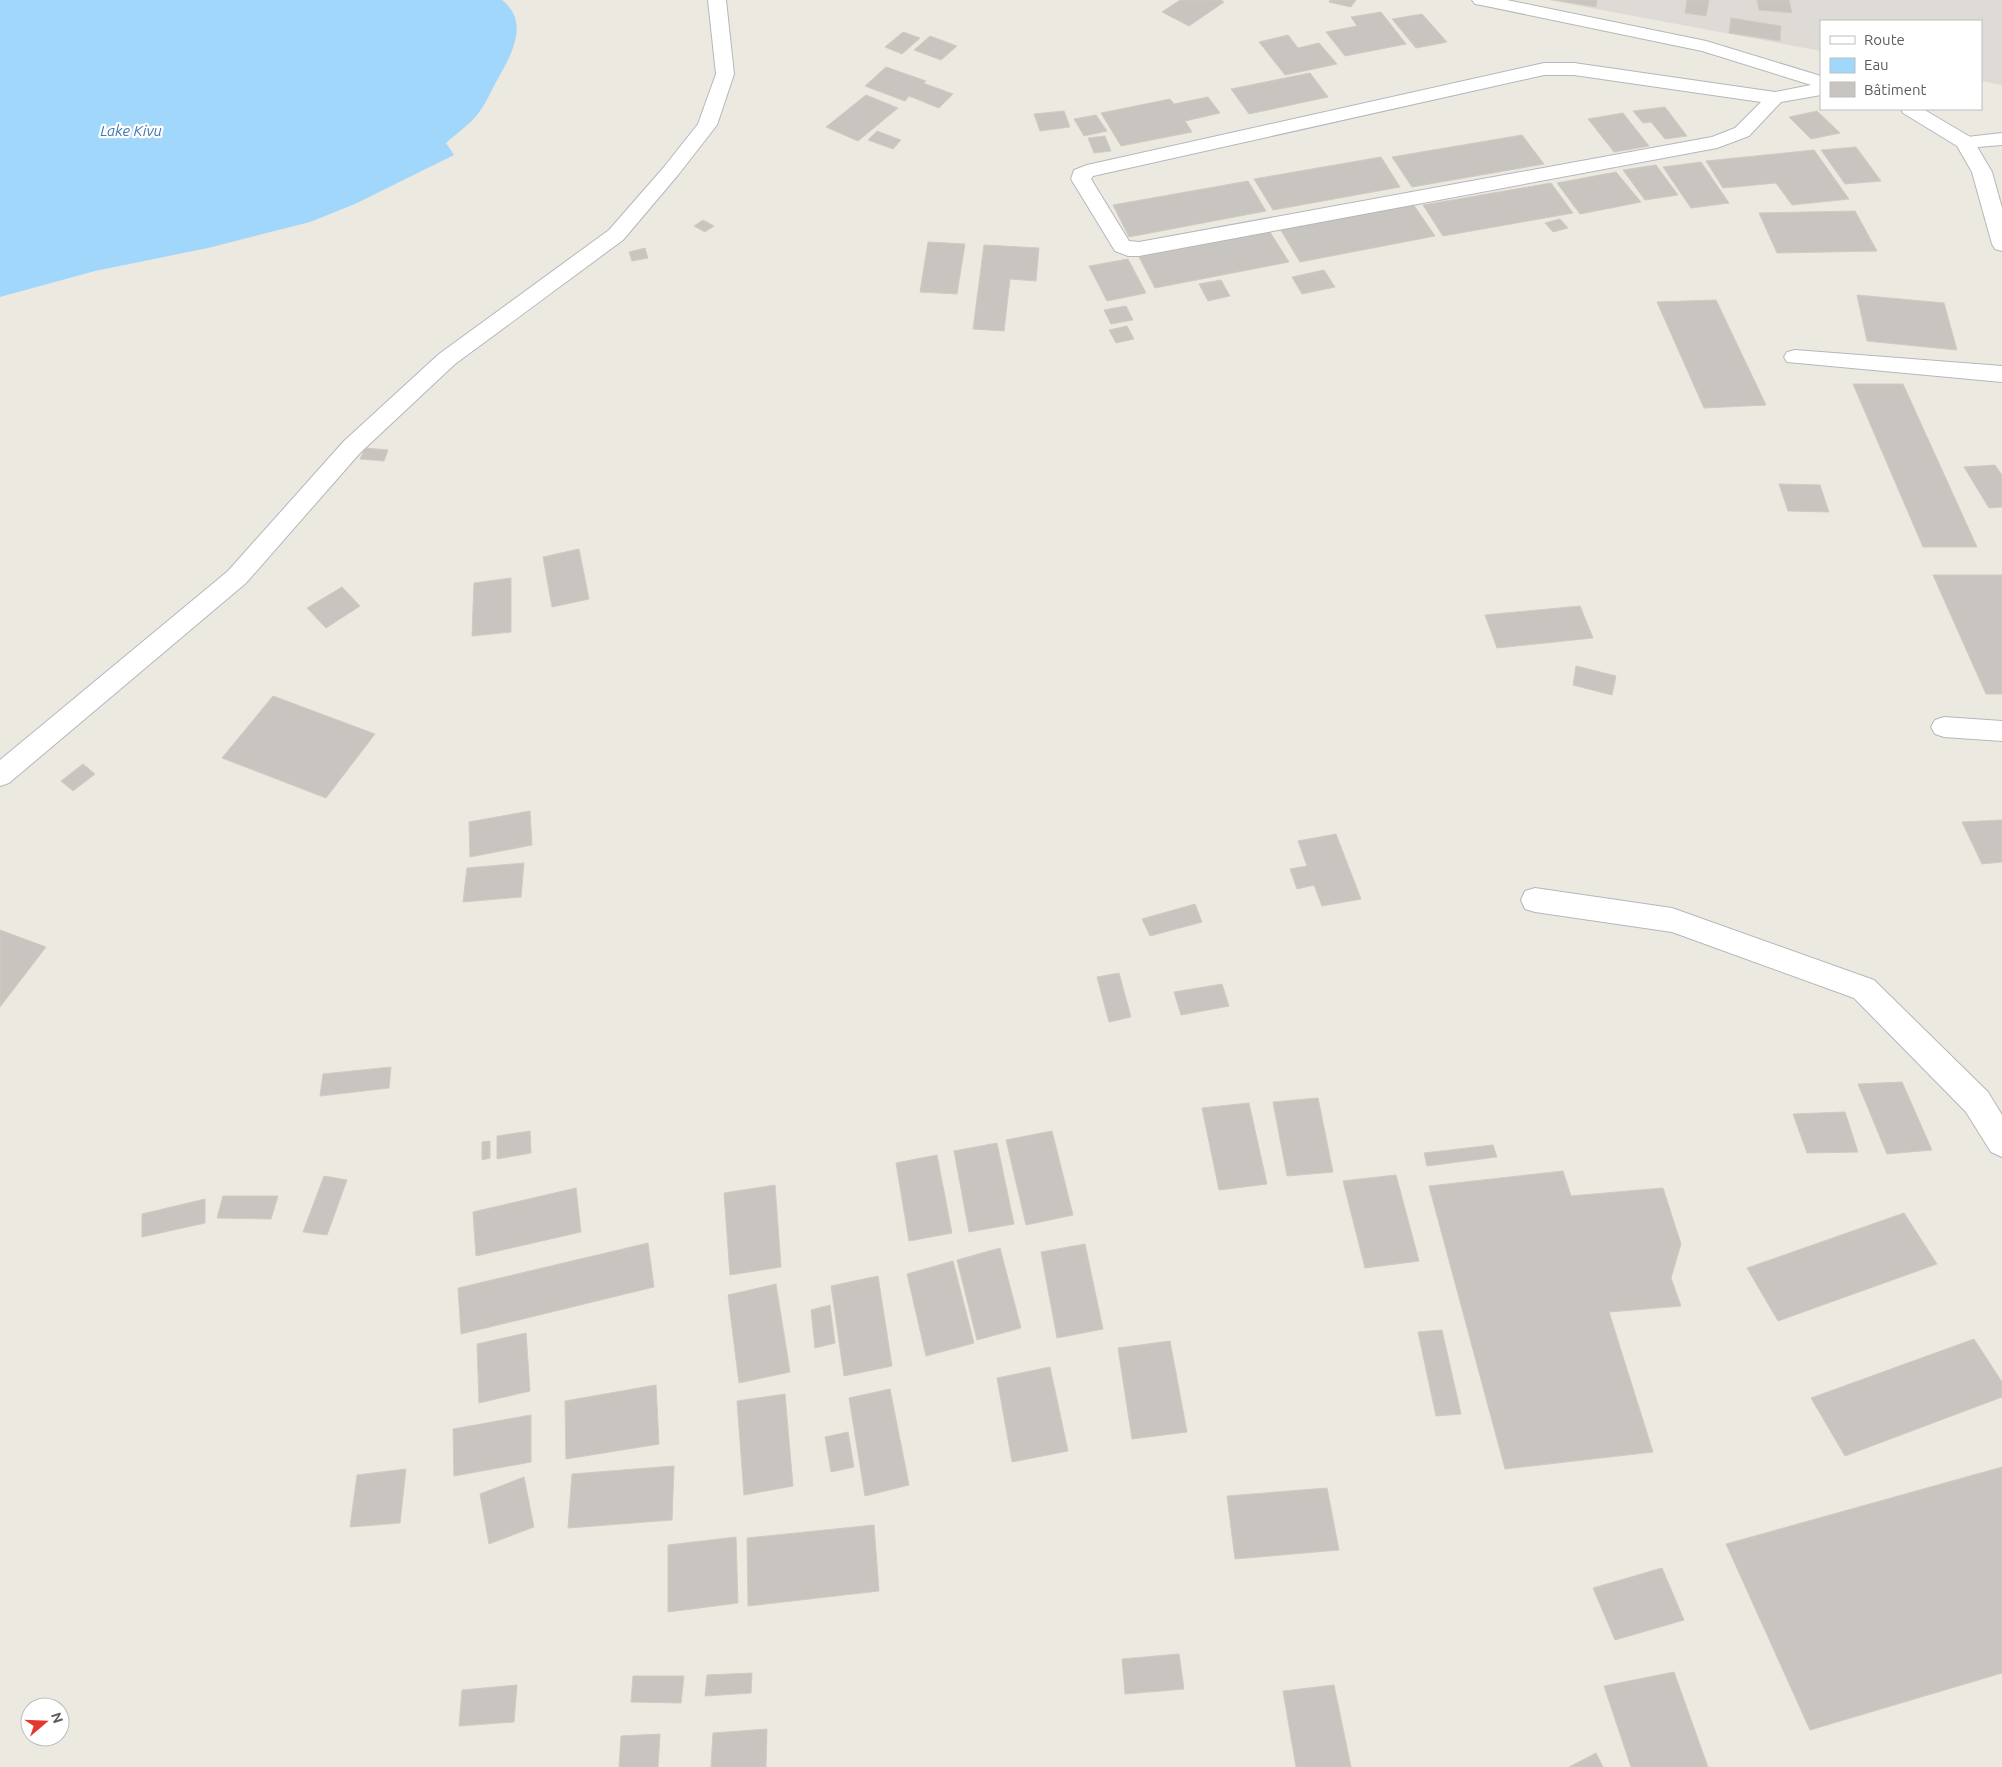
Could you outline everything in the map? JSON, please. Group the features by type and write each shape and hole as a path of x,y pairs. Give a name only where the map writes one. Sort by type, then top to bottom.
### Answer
{"street":[{"path":"0,775 237,576 352,447 447,359 616,235 671,171 707,125 725,74 717,0"},
{"path":"1481,0 1706,46 1820,82"},
{"path":"1775,98 1742,132 1717,142 1139,249 1128,249 1122,246 1081,179 1081,174 1087,171 1544,69 1574,69 1775,98 1820,89"},
{"path":"1912,110 1965,142 1982,172 2002,244"},
{"path":"1965,142 2002,139"},
{"path":"1795,357 2002,374"},
{"path":"1944,727 2002,731"},
{"path":"1535,900 1672,920 1864,989 1977,1102 2002,1142"}],"shaded area":[{"path":"1548,0 2002,0 2002,85 1982,81 1982,20 1820,20 1820,51"}],"water":[{"name":"Lake Kivu","path":"0,0 502,0 511,9 516,19 517,30 506,64 482,108 473,120 446,143 454,155 355,204 310,222 208,248 95,271 0,297"}],"building":[{"path":"1180,0 1221,0 1224,2 1189,26 1162,12"},
{"path":"1330,0 1356,0 1351,7 1329,2"},
{"path":"1554,0 1597,0 1596,7"},
{"path":"1687,0 1709,0 1706,16 1685,13"},
{"path":"1757,0 1789,0 1792,13 1759,10"},
{"path":"1381,12 1406,44 1345,56 1326,32 1357,26 1351,17"},
{"path":"1422,14 1447,42 1416,48 1392,19"},
{"path":"1731,18 1781,26 1780,41 1729,33"},
{"path":"903,32 920,38 902,54 885,47"},
{"path":"1288,35 1298,48 1319,43 1337,64 1285,75 1259,42"},
{"path":"930,36 957,46 941,60 914,50"},
{"path":"886,67 926,81 923,83 953,94 939,108 909,96 905,101 865,86"},
{"path":"1310,73 1328,97 1249,114 1231,89"},
{"path":"866,95 898,108 858,141 826,127"},
{"path":"1208,97 1220,113 1185,121 1192,132 1121,146 1101,113 1170,99 1174,104"},
{"path":"1665,107 1687,136 1665,139 1651,122 1643,123 1633,111"},
{"path":"1064,111 1070,127 1040,131 1034,114"},
{"path":"1817,111 1840,133 1811,139 1789,117"},
{"path":"1623,113 1649,146 1614,152 1588,119"},
{"path":"1096,115 1107,131 1084,136 1074,119"},
{"path":"877,131 901,140 893,149 868,140"},
{"path":"1522,135 1544,164 1412,187 1392,157"},
{"path":"1105,136 1111,151 1094,153 1088,138"},
{"path":"1856,147 1881,181 1845,184 1821,150"},
{"path":"1814,150 1849,199 1792,205 1776,183 1723,188 1706,161"},
{"path":"1381,157 1400,187 1273,210 1254,179"},
{"path":"1701,162 1729,203 1691,208 1663,167"},
{"path":"1656,165 1678,195 1645,200 1623,170"},
{"path":"1616,172 1641,202 1580,214 1557,183"},
{"path":"1248,181 1266,211 1129,237 1113,205"},
{"path":"1551,183 1573,213 1443,236 1423,205"},
{"path":"1413,204 1435,236 1300,262 1280,229"},
{"path":"1855,211 1877,251 1777,253 1759,213"},
{"path":"1560,219 1568,228 1553,232 1545,223"},
{"path":"703,220 714,226 705,232 694,226"},
{"path":"1270,232 1289,262 1155,288 1139,257"},
{"path":"928,242 965,244 957,294 920,292"},
{"path":"984,245 1039,248 1036,281 1010,279 1004,331 973,329"},
{"path":"645,248 648,258 632,261 629,252"},
{"path":"1128,259 1146,293 1107,301 1089,266"},
{"path":"1324,270 1335,287 1302,294 1292,277"},
{"path":"1221,280 1230,296 1208,301 1199,284"},
{"path":"1857,295 1944,303 1957,350 1867,341"},
{"path":"1716,300 1766,405 1704,408 1657,302"},
{"path":"1126,306 1133,320 1111,324 1104,310"},
{"path":"1127,326 1134,339 1116,343 1109,330"},
{"path":"1853,384 1903,384 1977,547 1923,547"},
{"path":"365,448 388,450 384,461 360,459"},
{"path":"1995,465 2002,475 2002,507 1989,508 1964,467"},
{"path":"1779,484 1820,485 1829,512 1788,511"},
{"path":"579,549 589,599 552,607 543,557"},
{"path":"1933,575 2002,575 2002,694 1986,694"},
{"path":"511,578 511,632 472,636 474,583"},
{"path":"342,587 360,606 326,628 307,608"},
{"path":"1580,606 1593,638 1497,648 1485,615"},
{"path":"1576,666 1616,676 1612,695 1573,685"},
{"path":"273,696 375,734 326,798 222,758"},
{"path":"83,764 95,774 73,791 61,781"},
{"path":"530,811 532,845 470,857 469,822"},
{"path":"2002,820 2002,862 1982,864 1962,822"},
{"path":"1336,834 1361,899 1322,906 1314,885 1297,889 1290,869 1307,866 1298,841"},
{"path":"524,863 521,897 463,902 467,868"},
{"path":"1195,904 1202,922 1150,936 1142,919"},
{"path":"0,930 46,947 0,1007"},
{"path":"1119,973 1131,1017 1109,1022 1097,977"},
{"path":"1222,984 1229,1006 1181,1015 1174,992"},
{"path":"391,1067 389,1088 320,1096 323,1074"},
{"path":"1902,1082 1932,1150 1887,1154 1858,1084"},
{"path":"1318,1098 1333,1172 1287,1176 1273,1102"},
{"path":"1249,1103 1267,1184 1219,1190 1202,1108"},
{"path":"1845,1112 1858,1152 1807,1153 1793,1114"},
{"path":"530,1131 531,1153 497,1159 497,1136"},
{"path":"1052,1131 1073,1215 1026,1225 1006,1140"},
{"path":"490,1141 490,1158 482,1160 482,1142"},
{"path":"997,1143 1014,1224 969,1232 954,1151"},
{"path":"1493,1145 1497,1157 1427,1166 1424,1153"},
{"path":"937,1155 952,1233 909,1241 896,1163"},
{"path":"1563,1171 1571,1196 1663,1188 1681,1244 1671,1278 1681,1306 1609,1312 1653,1452 1505,1469 1429,1186"},
{"path":"1396,1175 1419,1261 1365,1268 1343,1181"},
{"path":"324,1176 347,1180 327,1235 303,1232"},
{"path":"775,1185 781,1267 730,1275 724,1193"},
{"path":"576,1188 581,1232 476,1256 473,1212"},
{"path":"223,1196 278,1196 271,1219 217,1218"},
{"path":"205,1199 205,1223 142,1237 142,1214"},
{"path":"1904,1213 1937,1264 1778,1321 1747,1268"},
{"path":"648,1243 654,1287 461,1334 458,1288"},
{"path":"1085,1244 1103,1329 1057,1338 1041,1252"},
{"path":"1000,1248 1021,1328 977,1340 957,1260"},
{"path":"953,1261 974,1343 926,1356 907,1274"},
{"path":"878,1276 892,1366 844,1376 831,1286"},
{"path":"776,1284 790,1372 739,1383 728,1295"},
{"path":"830,1305 835,1343 815,1348 811,1310"},
{"path":"1442,1330 1461,1414 1436,1416 1418,1332"},
{"path":"526,1333 530,1391 479,1403 477,1344"},
{"path":"1974,1339 2002,1382 2002,1397 1845,1456 1811,1398"},
{"path":"1170,1341 1187,1432 1132,1439 1118,1348"},
{"path":"1050,1367 1068,1451 1012,1462 997,1378"},
{"path":"656,1385 659,1444 566,1459 565,1401"},
{"path":"890,1389 909,1485 865,1496 849,1398"},
{"path":"785,1394 793,1486 744,1495 737,1401"},
{"path":"531,1415 531,1462 454,1476 453,1429"},
{"path":"848,1432 854,1467 831,1472 825,1437"},
{"path":"674,1466 672,1520 568,1528 572,1474"},
{"path":"2002,1467 2002,1673 1810,1730 1726,1544"},
{"path":"406,1469 400,1523 350,1527 357,1475"},
{"path":"524,1477 534,1527 489,1544 480,1494"},
{"path":"1327,1488 1339,1550 1235,1559 1227,1496"},
{"path":"874,1525 879,1591 748,1606 747,1538"},
{"path":"736,1537 738,1603 668,1612 668,1545"},
{"path":"1662,1568 1684,1620 1615,1640 1593,1588"},
{"path":"1179,1654 1184,1689 1125,1694 1122,1659"},
{"path":"1674,1672 1708,1767 1631,1767 1604,1686"},
{"path":"752,1673 751,1693 705,1696 707,1675"},
{"path":"633,1676 684,1676 681,1703 631,1702"},
{"path":"517,1685 514,1722 459,1726 462,1690"},
{"path":"1334,1685 1351,1767 1296,1767 1283,1691"},
{"path":"767,1729 766,1767 711,1767 713,1733"},
{"path":"660,1734 658,1767 619,1767 621,1736"},
{"path":"1596,1753 1603,1767 1569,1767"}]}
